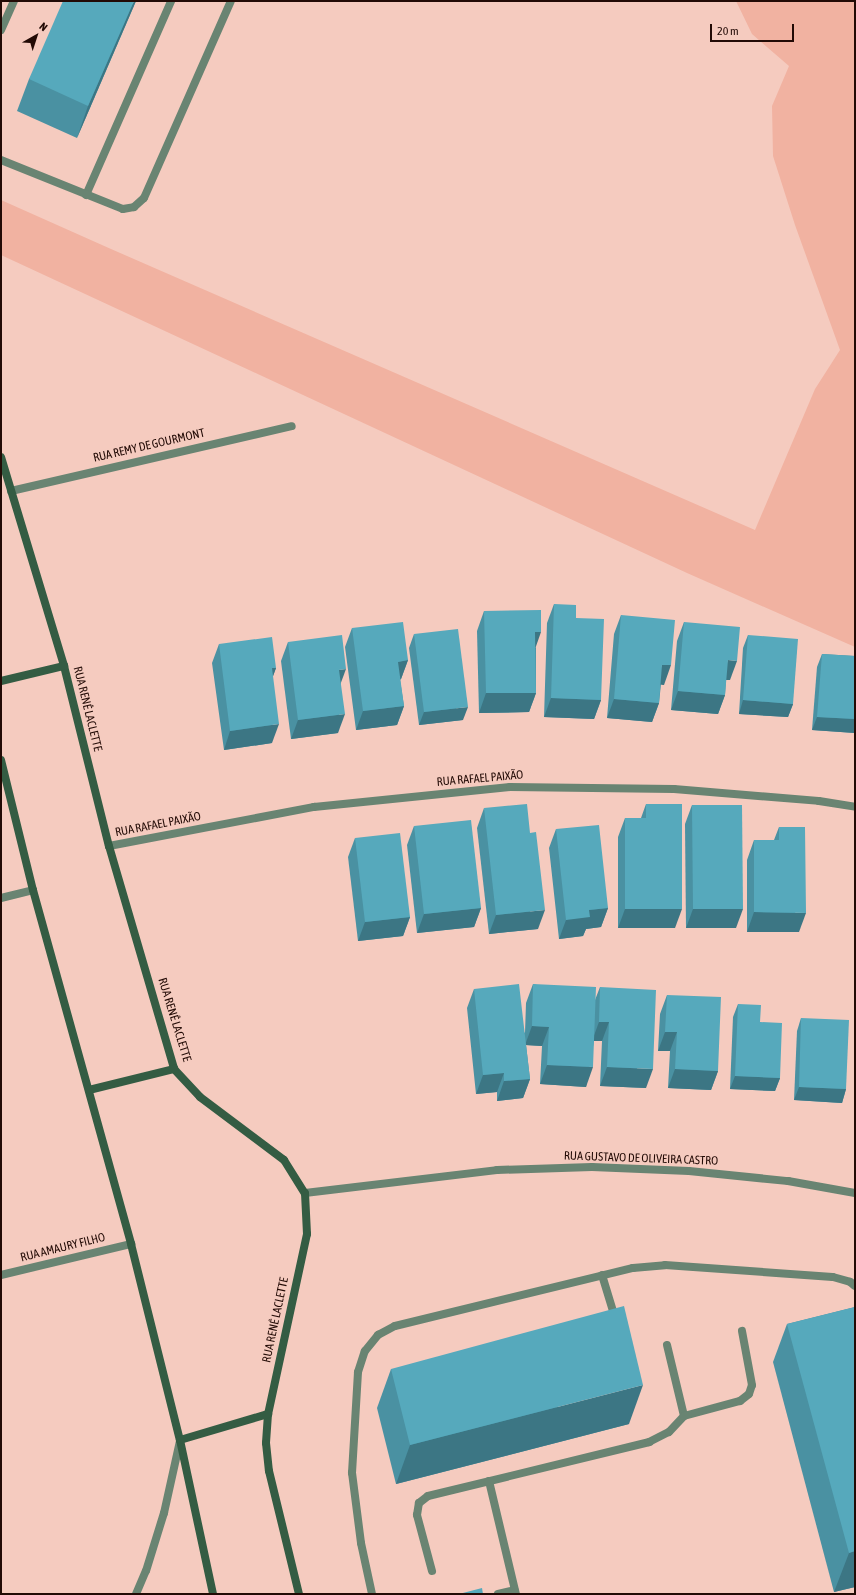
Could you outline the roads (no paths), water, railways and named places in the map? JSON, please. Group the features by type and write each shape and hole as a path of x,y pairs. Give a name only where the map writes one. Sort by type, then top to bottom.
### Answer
{"street":[{"path":"1,30 14,1"},
{"path":"86,195 171,1"},
{"path":"1,160 122,209 134,208 144,198 231,1"},
{"name":"RUA REMY DE GOURMONT","path":"11,490 292,426"},
{"name":"RUA RENÊ LACLETTE","path":"1,457 64,666 109,846 174,1069 200,1097 284,1160 305,1193 306,1234 268,1414 266,1443 269,1472 299,1594"},
{"path":"1,681 64,666"},
{"path":"1,760 33,890 131,1244 180,1440 213,1594"},
{"name":"RUA RAFAEL PAIXÃO","path":"109,846 314,807 510,787 674,789 819,801 855,807"},
{"path":"1,898 33,890"},
{"path":"89,1090 174,1069"},
{"name":"RUA GUSTAVO DE OLIVEIRA CASTRO","path":"305,1193 498,1170 592,1167 689,1171 780,1180 855,1193"},
{"name":"RUA AMAURY FILHO","path":"1,1275 131,1244"},
{"path":"372,1594 361,1543 352,1472 358,1372 365,1351 378,1335 394,1326 633,1268 665,1265 834,1276 850,1282 855,1286"},
{"path":"602,1275 613,1312 610,1325 606,1329"},
{"path":"432,1571 417,1516 419,1503 428,1496 649,1442 669,1432 684,1416 740,1401 749,1394 752,1385 742,1331"},
{"path":"667,1345 684,1416"},
{"path":"180,1440 268,1414"},
{"path":"136,1594 146,1571 164,1513 180,1440"},
{"path":"489,1481 515,1592 498,1594"}]}
